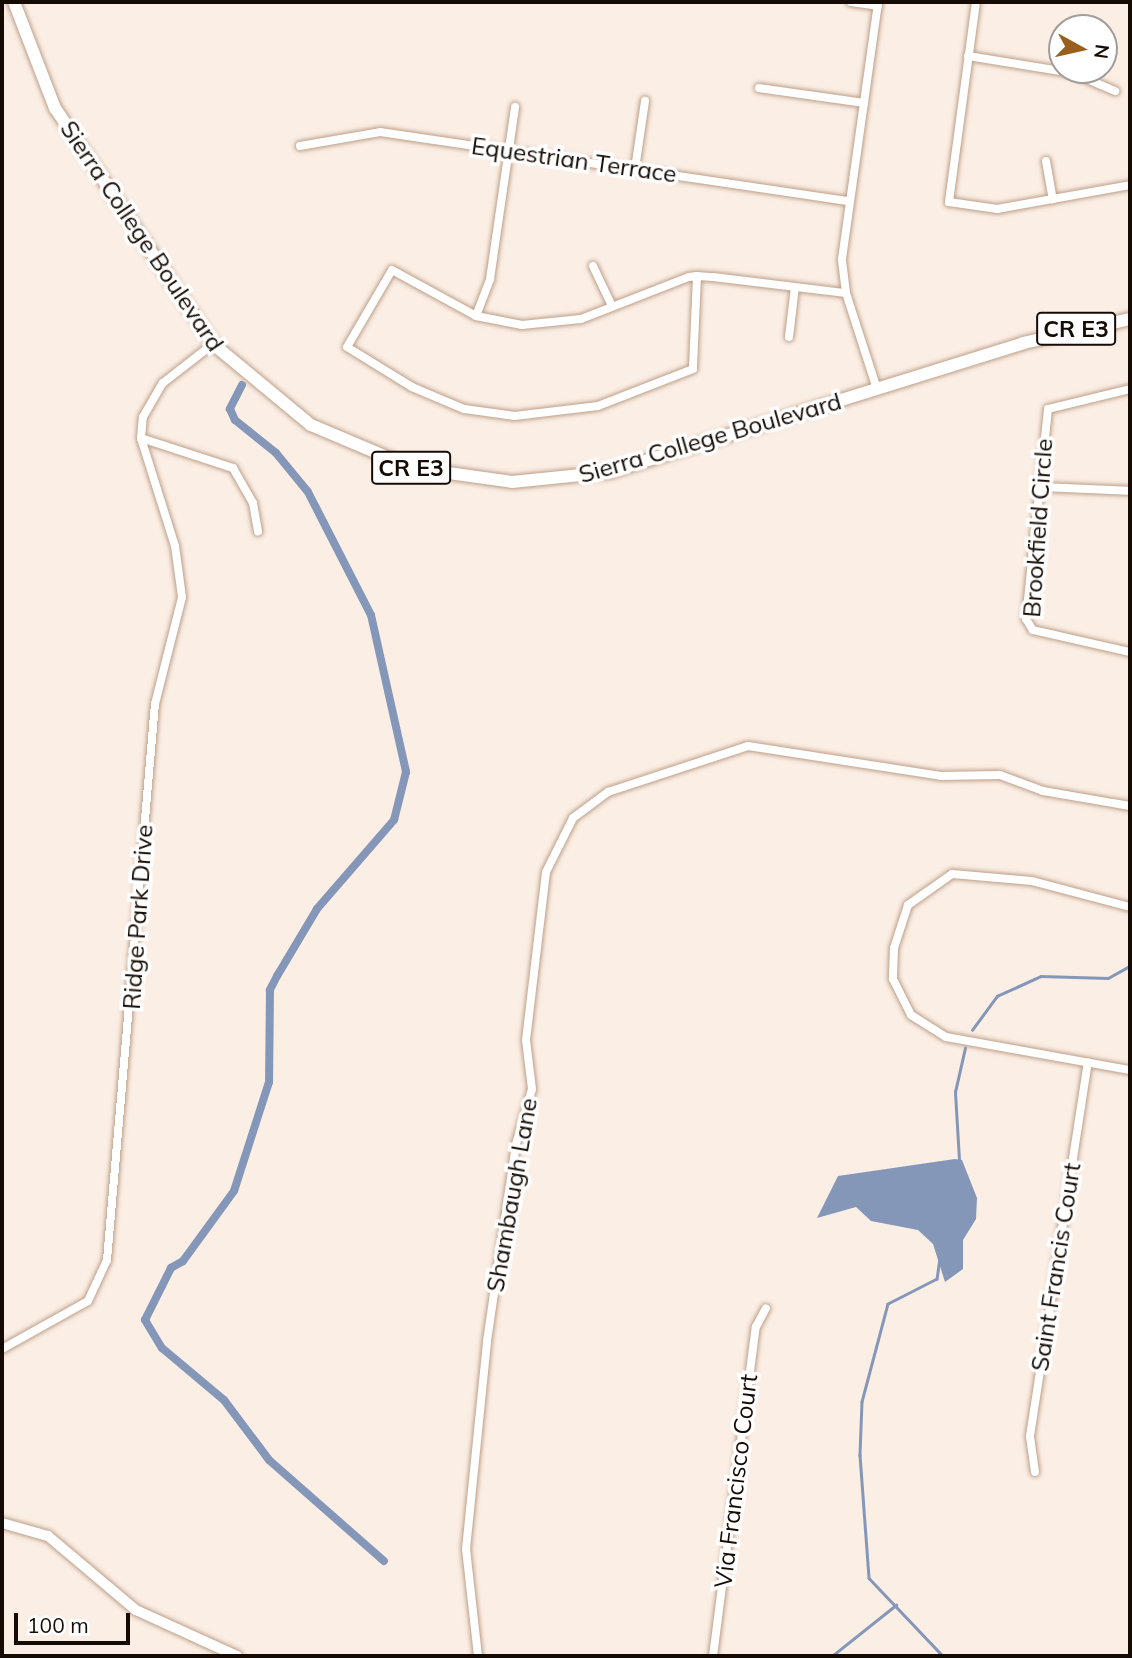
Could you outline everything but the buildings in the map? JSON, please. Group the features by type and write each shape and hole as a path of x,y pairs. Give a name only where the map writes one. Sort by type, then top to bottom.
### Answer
{"main road":[{"name":"Sierra College Boulevard","path":"14,2 55,108 213,344 264,392 341,441 413,468 484,481 610,472 1044,337 1130,320"}],"street":[{"path":"851,2 878,4 842,259 846,293 877,389"},
{"path":"976,2 949,202 989,210 1130,186"},
{"path":"968,57 1073,73 1115,91"},
{"path":"759,88 863,103"},
{"path":"635,169 645,101"},
{"path":"476,316 490,279 515,107"},
{"name":"Equestrian Terrace","path":"300,146 368,131 849,201"},
{"path":"1046,161 1053,199"},
{"path":"593,266 612,306"},
{"path":"697,276 693,369 598,406 515,416 464,409 347,348 392,270 476,316 545,324 612,306 663,283 697,276 846,293"},
{"path":"789,337 795,287"},
{"path":"213,344 156,390 141,438 233,468 253,503 258,531"},
{"name":"Brookfield Circle","path":"1130,389 1048,409 1028,626 1130,652"},
{"name":"Ridge Park Drive","path":"2,1349 88,1301 110,1241 152,730 181,597 174,546 141,438"},
{"path":"1040,487 1130,491"},
{"name":"Shambaugh Lane","path":"478,1656 466,1549 487,1341 516,1144 531,1089 526,1040 547,872 573,818 608,792 748,746 941,776 1000,775 1043,791 1130,806"},
{"path":"1130,907 1032,881 952,874 908,905 894,948 900,1002 930,1030 1130,1070"},
{"name":"Saint Francis Court","path":"1035,1472 1030,1436 1088,1062"},
{"name":"Via Francisco Court","path":"713,1656 756,1327 766,1308"},
{"path":"2,1523 48,1536 127,1604 237,1656"}],"water":[{"path":"962,1160 977,1198 976,1219 963,1240 963,1269 945,1282 933,1244 918,1230 871,1221 856,1207 817,1218 838,1176"}],"waterway":[{"path":"242,385 230,409 235,420 276,453 308,492 371,615 406,772 394,820 317,909 270,990 269,1082 234,1191 183,1261 171,1268 145,1320 162,1348 224,1400 269,1460 384,1561"},
{"path":"972,1030 997,996 1041,976 1108,978 1130,966"},
{"path":"959,1160 955,1092 965,1048"},
{"path":"940,1258 937,1279 888,1304 862,1402 860,1455 869,1578 943,1656"},
{"path":"832,1656 896,1605"}]}
